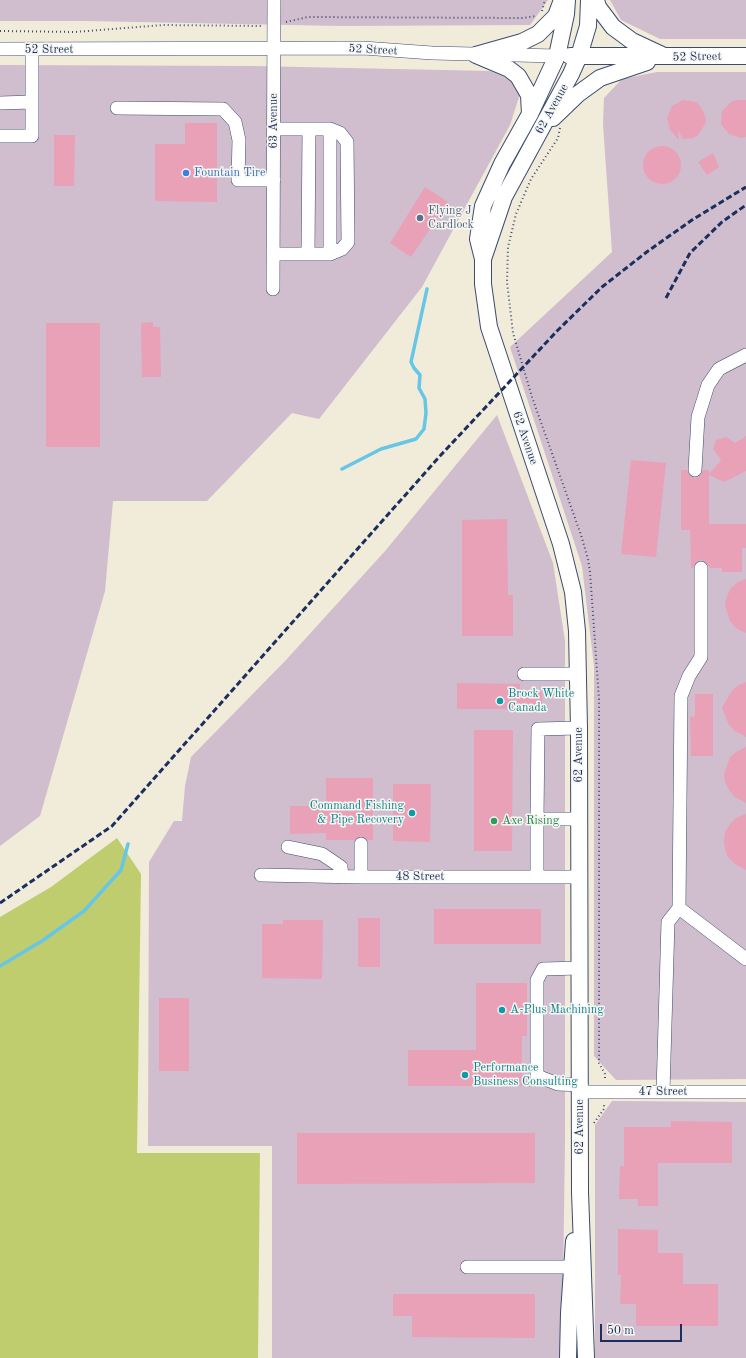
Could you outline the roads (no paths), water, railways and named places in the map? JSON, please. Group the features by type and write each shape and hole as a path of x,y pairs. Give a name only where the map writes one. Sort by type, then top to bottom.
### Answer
{"main road":[{"path":"476,55 522,42 538,34 556,16 562,0"},
{"name":"62 Avenue","path":"567,0 565,20 557,56 530,114 502,164 483,206 478,239 483,259 483,284 489,327 567,566 573,592 577,631 579,674 580,1192 578,1267 568,1358"},
{"name":"62 Avenue","path":"483,259 504,197 543,127 579,56 588,26 589,0"},
{"path":"596,0 598,7 613,27 632,40 666,57"},
{"path":"476,55 508,69 518,76 529,95 530,114"},
{"name":"52 Street","path":"557,56 746,56"},
{"path":"543,127 578,94 600,78 634,65 666,57"},
{"name":"62 Avenue","path":"578,1267 586,1358"}],"street":[{"name":"63 Avenue","path":"273,290 274,0"},
{"name":"52 Street","path":"0,50 363,48 476,55 557,56"},
{"path":"0,136 32,136 32,50"},
{"path":"0,103 32,102"},
{"path":"117,108 223,109 235,122 239,140 238,180 274,180"},
{"path":"274,129 330,129 340,133 347,142 348,242 342,250 330,254 274,254"},
{"path":"308,254 309,129"},
{"path":"330,129 330,254"},
{"path":"695,470 698,417 708,385 720,369 746,355"},
{"path":"663,1092 668,922 679,908 681,696 689,676 701,657 701,568"},
{"path":"524,674 579,674"},
{"path":"537,877 538,729 579,728"},
{"path":"537,819 579,819"},
{"path":"361,844 361,877"},
{"path":"288,848 322,854 341,866 342,877"},
{"name":"48 Street","path":"261,875 342,877 579,877"},
{"path":"679,908 746,959"},
{"name":"47 Street","path":"580,968 543,969 537,980 537,1076 558,1084 581,1089 663,1092 746,1092"},
{"path":"467,1267 578,1267"}],"waterway":[{"path":"342,469 381,449 416,439 424,429 426,413 425,399 419,388 420,375 411,362 427,289"},
{"path":"0,966 42,941 84,911 121,870 128,844"}],"railway":[{"path":"0,903 112,826 439,457 557,331 602,287 648,251 692,220 746,187"},
{"path":"666,298 690,253 722,222 746,205"}],"place":[{"name":"Fountain Tire","path":"186,173"},
{"name":"Flying J Cardlock","path":"420,218"},
{"name":"Brock White Canada","path":"500,701"},
{"name":"Command Fishing & Pipe Recovery","path":"412,813"},
{"name":"Axe Rising","path":"494,821"},
{"name":"A-Plus Machining","path":"502,1010"},
{"name":"Performance Business Consulting","path":"465,1075"}]}
